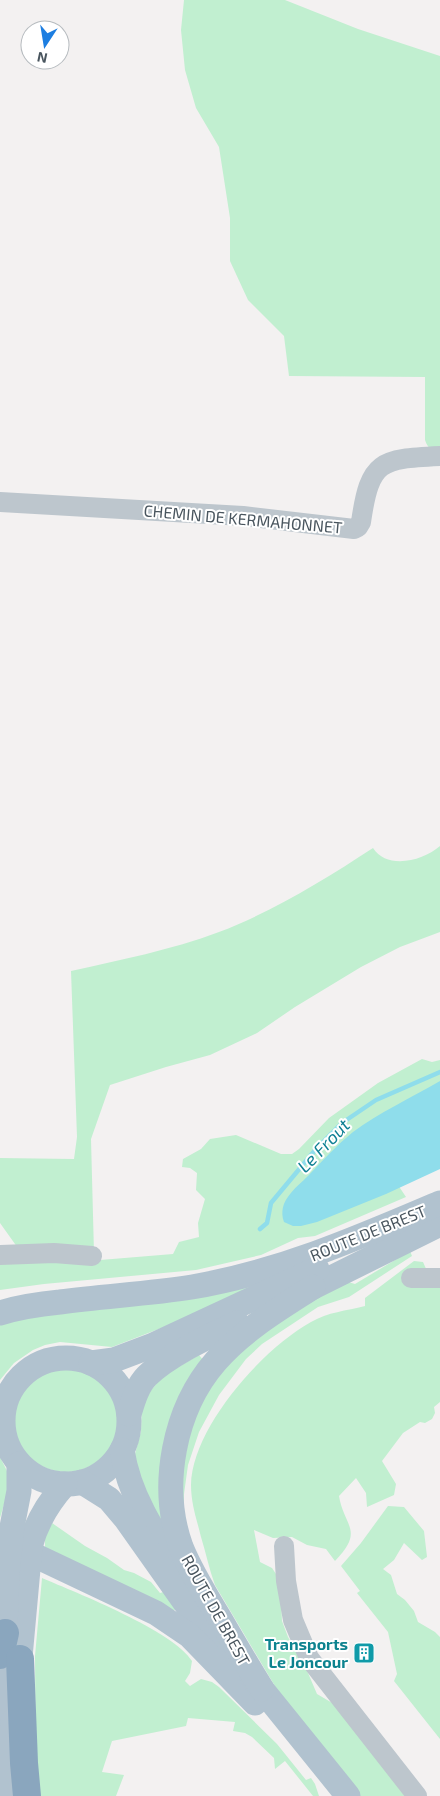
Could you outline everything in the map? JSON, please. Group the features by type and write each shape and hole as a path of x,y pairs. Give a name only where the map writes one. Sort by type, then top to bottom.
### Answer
{"highway":[{"path":"8,1649 9,1780 27,1796"}],"main road":[{"name":"ROUTE DE BREST","path":"0,1313 58,1302 184,1288 245,1276 332,1249 440,1203"},
{"name":"ROUTE DE BREST","path":"92,1364 114,1360 151,1346 270,1291 440,1208"},
{"name":"ROUTE DE BREST","path":"129,1414 141,1384 158,1367 225,1329 440,1224"},
{"name":"ROUTE DE BREST","path":"258,1696 188,1564 181,1547 172,1504 171,1478 173,1456 183,1419 193,1395 216,1361 251,1328 313,1287"},
{"path":"72,1358 92,1364 103,1370 113,1379 123,1395 129,1414 128,1433 122,1450 112,1464 98,1475 73,1483 48,1482 32,1474 19,1464 2,1435 6,1393 24,1374 46,1361 72,1358"},
{"name":"ROUTE DE BREST","path":"122,1450 124,1464 133,1492 152,1529 235,1654 258,1696"},
{"path":"8,1649 16,1592 19,1464"},
{"name":"ROUTE DE BREST","path":"73,1483 108,1499 126,1519 330,1796"},
{"path":"16,1529 47,1507 73,1483"},
{"name":"ROUTE DE BREST","path":"16,1529 174,1624 199,1644 258,1696 348,1796"}],"street":[{"name":"CHEMIN DE KERMAHONNET","path":"0,502 243,516 354,529 361,522 368,485 384,464 397,460 440,456"},
{"path":"0,1255 54,1252 92,1256"},
{"path":"411,1278 440,1278"},
{"path":"284,1546 286,1581 293,1620 309,1658 418,1796"}],"green space":[{"path":"184,0 285,0 358,29 440,56 440,450 430,448 425,440 425,377 289,376 284,336 248,300 230,261 230,218 219,147 196,108 185,70 181,30"},
{"path":"440,846 440,932 400,947 361,967 295,1007 257,1033 210,1055 110,1085 91,1139 94,1253 20,1251 0,1223 0,1158 74,1159 77,1137 71,971 164,949 239,924 298,894 373,848 379,855 387,859 405,861 424,856"},
{"path":"422,1059 432,1062 440,1060 440,1081 398,1185 406,1197 315,1236 298,1238 261,1255 196,1270 44,1284 0,1290 0,1261 88,1261 173,1254 179,1242 199,1237 198,1223 205,1199 196,1190 197,1173 190,1168 182,1167 183,1159 201,1149 210,1139 236,1135 281,1154 292,1154 329,1118 378,1083"},
{"path":"410,1251 412,1256 349,1297 318,1307 262,1344 246,1359 219,1395 199,1432 188,1465 184,1506 176,1501 198,1394 267,1324 348,1282 355,1284"},
{"path":"414,1261 423,1262 427,1271 440,1281 440,1402 434,1407 435,1413 432,1419 425,1423 420,1422 403,1433 382,1461 396,1484 394,1495 367,1507 366,1493 356,1478 339,1496 351,1535 344,1551 335,1561 326,1549 307,1545 292,1537 273,1538 254,1530 260,1562 272,1568 280,1580 282,1621 288,1637 305,1666 317,1694 334,1704 405,1796 359,1796 279,1693 215,1585 194,1512 191,1485 194,1463 203,1439 216,1415 252,1370 292,1334 311,1322 331,1314 365,1306 365,1298"},
{"path":"270,1286 112,1347 60,1342 45,1345 33,1350 14,1363 0,1380 0,1320 232,1287"},
{"path":"199,1355 204,1361 186,1389 170,1540 136,1474 135,1454 141,1431 142,1401 163,1376"},
{"path":"66,1368 86,1372 103,1383 114,1400 118,1420 114,1440 103,1457 86,1468 66,1472 46,1468 29,1457 18,1440 14,1420 18,1400 29,1383 46,1372"},
{"path":"0,1457 9,1475 10,1484 0,1518"},
{"path":"388,1506 404,1507 424,1531 427,1557 422,1560 404,1543 394,1560 383,1569 391,1575 397,1594 414,1611 418,1622 440,1637 440,1739 394,1681 397,1674 388,1632 357,1593 360,1591 341,1566 361,1543"},
{"path":"52,1523 124,1570 151,1582 160,1593 167,1591 179,1605 170,1615 45,1553 45,1538"},
{"path":"42,1578 123,1614 166,1637 182,1649 192,1661 190,1673 185,1681 190,1686 201,1679 212,1682 219,1687 277,1744 306,1780 311,1778 319,1796 313,1796 285,1761 275,1769 274,1758 252,1737 245,1733 233,1731 235,1722 188,1718 186,1726 112,1741 102,1772 124,1775 116,1796 36,1796 35,1656"}],"water":[{"path":"440,1081 440,1169 386,1194 317,1222 293,1226 284,1222 283,1208 293,1190 341,1142 374,1118"}],"waterway":[{"name":"Le Frout","path":"260,1229 267,1223 271,1203 316,1149 342,1123 376,1100 440,1072"}],"place":[{"name":"Transports Le Joncour","path":"364,1653"}]}
